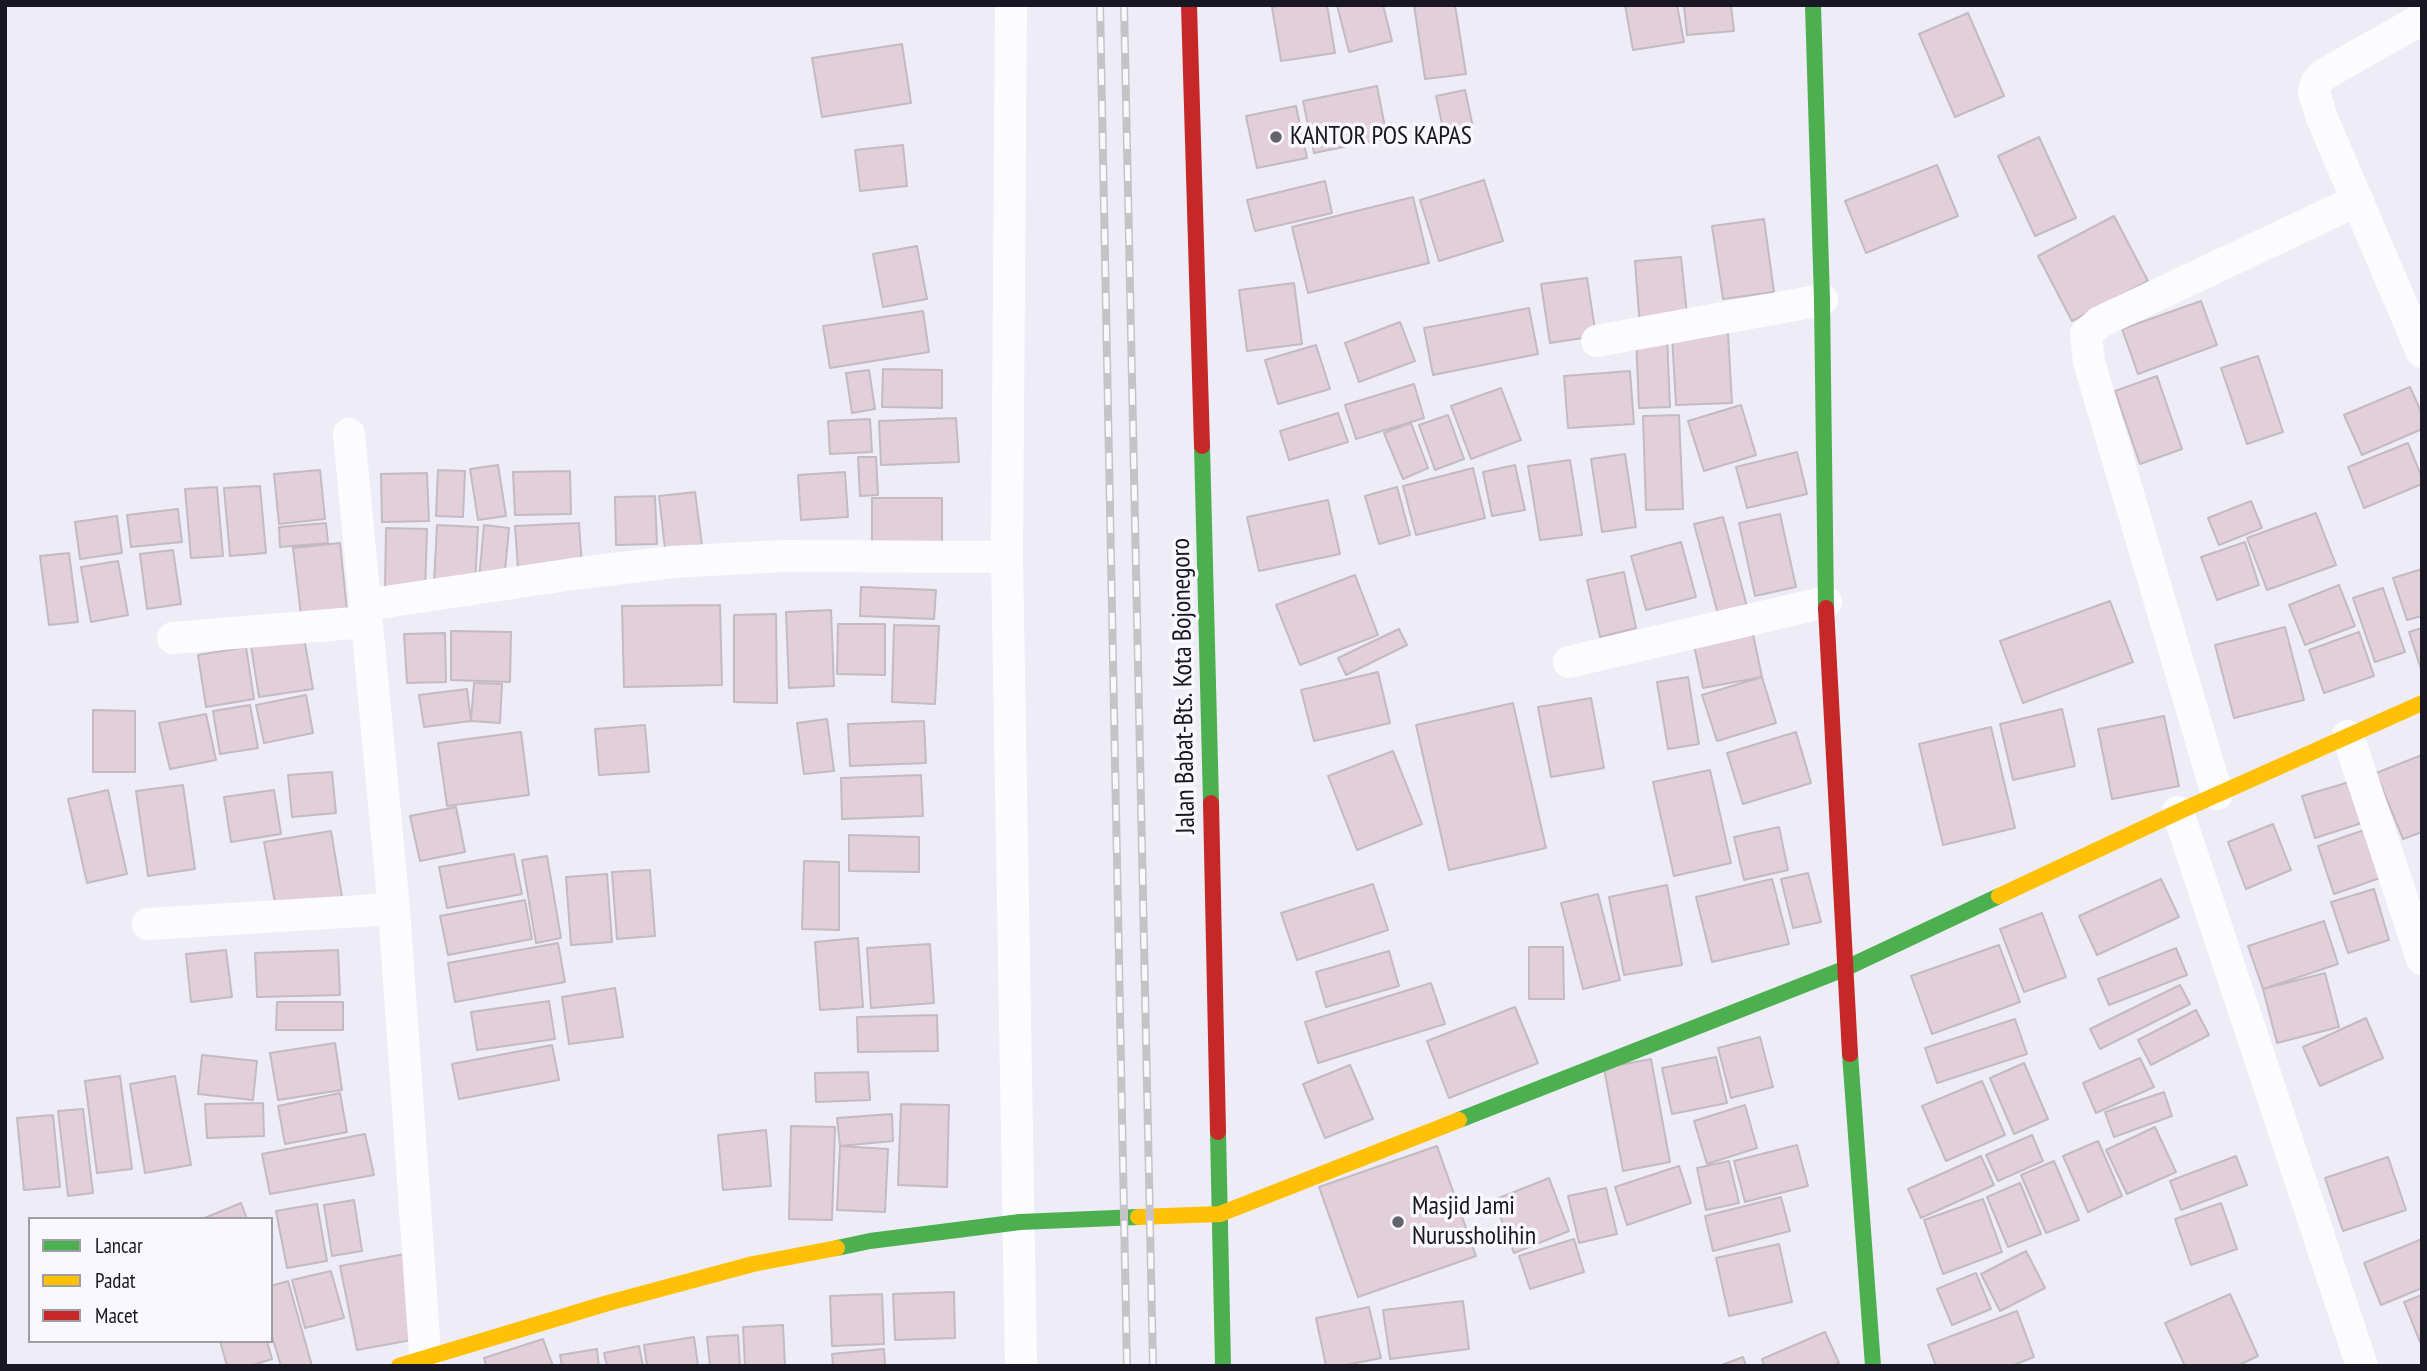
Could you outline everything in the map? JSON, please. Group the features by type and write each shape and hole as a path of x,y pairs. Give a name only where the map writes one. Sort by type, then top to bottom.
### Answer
{"main road":[{"name":"Jalan Babat-Bts. Kota Bojonegoro","path":"1189,5 1205,520 1223,1366"},
{"path":"1813,5 1822,300 1826,603 1844,969 1873,1366"},
{"path":"417,1363 608,1303 753,1264 870,1241 1020,1222 1220,1214 1844,969 2178,812 2422,702"}],"street":[{"path":"1011,5 1007,557 1021,1366"},
{"path":"2422,19 2323,75 2314,87 2319,110 2422,352"},
{"path":"2217,794 2085,341 2087,334 2100,322 2358,200"},
{"path":"1597,341 1822,300"},
{"path":"349,433 394,909 417,1363"},
{"path":"173,638 366,613 573,574 672,562 782,556 1007,557"},
{"path":"1569,662 1826,603"},
{"path":"2348,736 2422,959"},
{"path":"2178,812 2362,1366"},
{"path":"148,924 394,909"}],"building":[{"path":"1327,5 1335,53 1281,61 1272,7"},
{"path":"1337,5 1383,5 1392,41 1349,52"},
{"path":"1414,5 1455,5 1466,74 1425,79"},
{"path":"1625,5 1677,5 1684,42 1633,50"},
{"path":"1684,5 1731,5 1734,31 1687,35"},
{"path":"1968,13 2004,96 1955,117 1919,34"},
{"path":"902,44 911,103 822,117 812,58"},
{"path":"1377,86 1387,138 1314,153 1303,101"},
{"path":"1465,90 1473,127 1444,133 1436,96"},
{"name":"KANTOR POS KAPAS","path":"1296,106 1307,158 1257,168 1246,116"},
{"path":"2039,137 2076,218 2035,236 1998,156"},
{"path":"903,145 907,186 860,191 855,150"},
{"path":"1937,165 1958,216 1866,253 1845,201"},
{"path":"1484,180 1503,241 1439,261 1420,200"},
{"path":"1325,181 1332,213 1255,231 1247,200"},
{"path":"1413,197 1429,263 1308,293 1292,227"},
{"path":"2114,216 2148,281 2072,321 2038,256"},
{"path":"1764,219 1774,292 1723,299 1712,226"},
{"path":"917,246 927,299 883,307 873,254"},
{"path":"1681,257 1688,324 1640,328 1635,261"},
{"path":"1587,278 1596,336 1550,343 1541,284"},
{"path":"1294,283 1302,344 1247,351 1239,290"},
{"path":"2201,301 2217,345 2138,374 2122,329"},
{"path":"1529,308 1538,354 1433,375 1424,328"},
{"path":"923,311 929,352 830,368 823,326"},
{"path":"1400,322 1415,361 1359,382 1345,343"},
{"path":"1728,333 1732,403 1676,405 1672,336"},
{"path":"1667,336 1670,407 1639,408 1636,337"},
{"path":"1316,345 1330,389 1278,404 1265,360"},
{"path":"2258,356 2283,432 2247,444 2221,368"},
{"path":"883,369 942,370 942,408 882,407"},
{"path":"869,370 875,409 852,413 846,373"},
{"path":"1630,371 1634,424 1568,428 1564,376"},
{"path":"2157,376 2182,449 2140,464 2115,391"},
{"path":"1414,384 1424,418 1356,439 1345,405"},
{"path":"2410,387 2422,414 2422,429 2362,455 2344,415"},
{"path":"1501,388 1521,440 1471,459 1451,406"},
{"path":"1741,405 1756,455 1704,471 1688,421"},
{"path":"1338,413 1348,442 1289,460 1280,431"},
{"path":"1448,415 1464,459 1435,470 1419,425"},
{"path":"1679,415 1683,509 1646,510 1643,416"},
{"path":"956,418 959,462 881,465 879,421"},
{"path":"870,419 872,452 830,454 828,421"},
{"path":"1411,423 1428,468 1403,479 1384,433"},
{"path":"2408,443 2422,484 2364,508 2348,467"},
{"path":"1797,452 1807,494 1747,508 1736,467"},
{"path":"1625,454 1636,527 1602,532 1591,459"},
{"path":"858,457 876,457 878,495 860,496"},
{"path":"1570,460 1582,535 1540,540 1528,466"},
{"path":"498,465 506,516 478,520 470,469"},
{"path":"1515,465 1525,510 1492,516 1483,472"},
{"path":"1473,468 1485,518 1416,535 1403,486"},
{"path":"320,470 325,519 279,524 274,474"},
{"path":"438,470 465,471 463,517 436,516"},
{"path":"570,471 571,514 515,515 513,472"},
{"path":"845,472 848,517 801,520 798,475"},
{"path":"427,473 429,521 382,522 381,474"},
{"path":"260,486 266,553 230,556 224,488"},
{"path":"217,487 223,556 191,558 185,489"},
{"path":"1397,487 1410,535 1379,544 1365,496"},
{"path":"695,492 702,545 665,549 659,496"},
{"path":"655,496 657,544 616,545 615,497"},
{"path":"872,498 942,498 942,546 872,546"},
{"path":"1328,500 1340,554 1259,571 1247,517"},
{"path":"2251,501 2262,528 2219,545 2208,518"},
{"path":"178,509 182,542 131,547 127,515"},
{"path":"2316,513 2336,565 2267,590 2247,538"},
{"path":"1780,514 1796,587 1755,596 1739,523"},
{"path":"117,516 122,553 80,559 75,522"},
{"path":"1723,517 1749,614 1720,622 1694,524"},
{"path":"326,523 328,543 280,547 279,527"},
{"path":"579,523 582,566 518,569 515,526"},
{"path":"437,525 478,527 475,585 434,583"},
{"path":"484,525 509,528 504,582 479,579"},
{"path":"386,528 427,529 425,591 385,590"},
{"path":"1681,542 1696,597 1646,610 1631,556"},
{"path":"2245,542 2259,585 2217,600 2201,557"},
{"path":"340,543 347,611 301,615 293,548"},
{"path":"173,550 181,604 147,609 140,554"},
{"path":"69,553 78,622 49,625 40,556"},
{"path":"118,561 128,615 91,622 81,567"},
{"path":"2422,569 2422,616 2407,620 2393,578"},
{"path":"1624,572 1636,628 1600,637 1587,580"},
{"path":"1355,575 1378,635 1300,665 1276,605"},
{"path":"2339,585 2355,626 2305,645 2289,605"},
{"path":"861,587 936,590 934,619 860,616"},
{"path":"2383,588 2405,652 2375,662 2353,598"},
{"path":"2110,601 2133,662 2023,703 2000,641"},
{"path":"720,605 722,685 624,687 622,606"},
{"path":"831,610 834,686 789,688 786,612"},
{"path":"776,614 777,703 734,702 734,615"},
{"path":"838,624 885,624 885,675 837,674"},
{"path":"894,625 939,626 935,704 892,702"},
{"path":"2285,627 2304,700 2234,718 2215,645"},
{"path":"2422,628 2422,672 2409,632"},
{"path":"1399,629 1407,645 1346,675 1338,658"},
{"path":"1752,629 1762,677 1703,688 1693,640"},
{"path":"451,631 511,632 510,682 451,680"},
{"path":"2359,632 2374,676 2324,693 2309,650"},
{"path":"445,633 446,682 407,683 404,634"},
{"path":"304,638 313,689 259,697 251,646"},
{"path":"246,647 254,699 206,707 198,655"},
{"path":"1378,672 1390,723 1314,741 1301,690"},
{"path":"1688,677 1699,744 1668,749 1657,682"},
{"path":"1762,677 1776,723 1717,741 1702,695"},
{"path":"474,683 502,684 500,723 471,721"},
{"path":"467,689 471,721 424,727 419,695"},
{"path":"306,695 313,733 264,743 256,705"},
{"path":"1591,698 1604,768 1551,777 1538,707"},
{"path":"1513,703 1546,848 1449,870 1416,725"},
{"path":"250,705 258,748 220,754 213,711"},
{"path":"2062,709 2075,766 2013,780 2000,724"},
{"path":"93,710 135,711 135,772 93,772"},
{"path":"206,714 216,760 170,769 159,723"},
{"path":"2164,716 2179,786 2112,799 2098,729"},
{"path":"827,719 834,771 804,774 797,723"},
{"path":"924,721 926,763 850,766 848,724"},
{"path":"645,725 649,772 599,775 595,729"},
{"path":"1991,727 2015,828 1943,845 1919,744"},
{"path":"521,732 529,795 447,806 438,743"},
{"path":"1796,732 1811,783 1743,804 1727,753"},
{"path":"1393,751 1422,824 1357,850 1328,776"},
{"path":"2422,755 2422,832 2403,839 2376,773"},
{"path":"1710,770 1731,863 1674,876 1653,782"},
{"path":"332,772 336,813 292,817 288,775"},
{"path":"921,775 923,816 842,819 841,778"},
{"path":"2353,781 2365,822 2315,838 2302,796"},
{"path":"183,785 195,869 148,876 136,791"},
{"path":"108,790 127,874 87,883 68,799"},
{"path":"274,790 281,834 231,842 224,797"},
{"path":"456,807 465,852 420,861 410,816"},
{"path":"2273,824 2291,870 2246,889 2228,842"},
{"path":"1779,827 1788,870 1744,880 1734,837"},
{"path":"2364,830 2380,878 2334,894 2318,846"},
{"path":"331,831 343,903 277,914 264,842"},
{"path":"849,835 919,837 919,872 849,871"},
{"path":"514,854 522,894 447,908 439,867"},
{"path":"547,856 561,938 536,943 522,860"},
{"path":"804,861 839,862 839,930 802,929"},
{"path":"650,870 655,936 617,939 612,872"},
{"path":"1808,873 1821,922 1793,928 1781,879"},
{"path":"607,874 612,942 571,945 566,877"},
{"path":"1772,879 1789,944 1712,962 1696,897"},
{"path":"2161,879 2179,917 2097,955 2079,916"},
{"path":"1373,884 1388,930 1297,960 1281,913"},
{"path":"1667,885 1682,965 1624,975 1609,897"},
{"path":"2374,889 2389,940 2348,953 2331,902"},
{"path":"1598,894 1620,980 1583,989 1561,903"},
{"path":"525,900 532,939 448,955 440,916"},
{"path":"2042,913 2066,977 2024,992 2000,929"},
{"path":"2324,921 2338,964 2263,989 2248,946"},
{"path":"858,938 863,1007 820,1010 815,942"},
{"path":"558,943 565,982 455,1002 448,963"},
{"path":"930,944 934,1003 871,1008 867,948"},
{"path":"1999,945 2020,1002 1932,1034 1911,976"},
{"path":"1529,947 1563,947 1564,999 1529,999"},
{"path":"2176,948 2187,975 2109,1005 2098,979"},
{"path":"226,950 232,997 191,1002 186,954"},
{"path":"338,950 340,995 257,997 255,953"},
{"path":"1389,951 1399,986 1326,1007 1316,972"},
{"path":"2325,973 2339,1027 2277,1043 2263,989"},
{"path":"1431,983 1445,1024 1318,1063 1305,1022"},
{"path":"2180,985 2190,1004 2100,1049 2090,1029"},
{"path":"615,988 623,1037 569,1044 562,997"},
{"path":"549,1001 555,1039 477,1050 471,1012"},
{"path":"277,1002 343,1002 343,1030 276,1030"},
{"path":"1515,1007 1538,1063 1449,1098 1427,1041"},
{"path":"2196,1010 2209,1035 2151,1065 2138,1040"},
{"path":"937,1015 938,1051 858,1052 857,1017"},
{"path":"2366,1018 2383,1058 2320,1086 2303,1047"},
{"path":"2015,1019 2027,1054 1937,1083 1925,1048"},
{"path":"1760,1037 1773,1087 1731,1098 1718,1048"},
{"path":"335,1043 342,1090 278,1100 270,1053"},
{"path":"552,1045 559,1080 459,1099 452,1064"},
{"path":"202,1055 257,1061 253,1100 198,1094"},
{"path":"1716,1057 1727,1103 1672,1114 1662,1068"},
{"path":"2140,1058 2154,1087 2096,1113 2083,1083"},
{"path":"1651,1059 1670,1162 1623,1171 1604,1068"},
{"path":"2024,1063 2048,1119 2014,1134 1990,1078"},
{"path":"1350,1065 1373,1119 1325,1138 1303,1084"},
{"path":"868,1072 870,1100 816,1102 815,1073"},
{"path":"120,1076 132,1169 97,1173 85,1081"},
{"path":"175,1076 191,1165 145,1173 130,1084"},
{"path":"1982,1081 2005,1135 1946,1161 1922,1106"},
{"path":"2164,1092 2172,1116 2114,1137 2105,1112"},
{"path":"340,1093 347,1132 285,1144 278,1106"},
{"path":"263,1103 264,1136 207,1138 205,1104"},
{"path":"901,1104 949,1105 947,1187 898,1185"},
{"path":"1745,1105 1757,1148 1707,1164 1694,1121"},
{"path":"83,1109 93,1193 68,1196 58,1111"},
{"path":"892,1114 893,1141 840,1146 837,1118"},
{"path":"53,1115 60,1187 24,1190 17,1118"},
{"path":"791,1126 835,1127 832,1220 789,1219"},
{"path":"2155,1127 2176,1172 2127,1194 2106,1150"},
{"path":"766,1130 771,1186 723,1190 718,1135"},
{"path":"365,1134 374,1175 270,1194 262,1154"},
{"path":"2032,1135 2043,1161 1998,1181 1986,1155"},
{"path":"2098,1141 2122,1196 2088,1212 2063,1156"},
{"path":"1797,1145 1808,1186 1745,1202 1734,1161"},
{"path":"840,1146 888,1149 885,1212 837,1210"},
{"name":"Masjid Jami Nurussholihin","path":"1437,1146 1476,1256 1358,1297 1319,1187"},
{"path":"1981,1156 1994,1185 1921,1218 1908,1189"},
{"path":"2236,1156 2247,1185 2181,1210 2170,1181"},
{"path":"2388,1157 2406,1210 2343,1231 2325,1178"},
{"path":"1729,1161 1739,1203 1706,1210 1697,1168"},
{"path":"2054,1161 2079,1220 2046,1233 2021,1175"},
{"path":"1679,1166 1691,1203 1627,1225 1615,1187"},
{"path":"1549,1178 1569,1231 1514,1253 1494,1200"},
{"path":"2020,1183 2041,1234 2008,1247 1987,1197"},
{"path":"1606,1188 1617,1234 1579,1243 1568,1196"},
{"path":"1781,1197 1790,1231 1713,1251 1705,1216"},
{"path":"1983,1199 2002,1252 1943,1274 1924,1220"},
{"path":"354,1200 362,1251 332,1256 324,1205"},
{"path":"241,1203 246,1217 207,1217"},
{"path":"2221,1203 2237,1249 2191,1265 2175,1219"},
{"path":"317,1204 327,1261 287,1268 276,1211"},
{"path":"1574,1239 1584,1272 1530,1289 1519,1256"},
{"path":"2422,1239 2422,1288 2381,1305 2364,1263"},
{"path":"1779,1244 1792,1302 1729,1316 1716,1258"},
{"path":"2026,1251 2045,1288 2000,1311 1981,1274"},
{"path":"405,1254 422,1338 357,1350 340,1266"},
{"path":"331,1271 344,1318 305,1328 292,1280"},
{"path":"1976,1273 1991,1309 1952,1325 1937,1289"},
{"path":"288,1281 312,1366 281,1366 273,1340 273,1285"},
{"path":"954,1292 955,1338 895,1340 893,1294"},
{"path":"882,1294 884,1344 832,1346 830,1296"},
{"path":"2230,1294 2258,1356 2237,1366 2185,1366 2165,1323"},
{"path":"2422,1295 2422,1342 2420,1342 2404,1302"},
{"path":"1463,1301 1469,1349 1390,1359 1383,1310"},
{"path":"1369,1307 1381,1358 1341,1366 1326,1366 1316,1318"},
{"path":"2017,1311 2034,1357 2011,1366 1936,1366 1928,1345"},
{"path":"783,1325 785,1366 745,1366 743,1327"},
{"path":"1825,1332 1839,1363 1832,1366 1764,1366 1762,1359"},
{"path":"738,1335 740,1366 710,1366 707,1337"},
{"path":"694,1337 698,1366 647,1366 644,1345"},
{"path":"543,1339 553,1366 486,1366 484,1358"},
{"path":"221,1343 268,1343 272,1359 250,1366 227,1366"},
{"path":"639,1346 643,1366 607,1366 604,1353"},
{"path":"597,1349 599,1366 562,1366 560,1355"},
{"path":"884,1349 885,1366 833,1366 832,1354"},
{"path":"1743,1357 1746,1366 1719,1366"}],"railway":[{"path":"1100,5 1127,1366"},
{"path":"1124,5 1153,1366"}],"traffic: fast":[{"path":"1813,5 1822,300 1826,608"},
{"path":"1202,446 1211,803"},
{"path":"1459,1120 1844,969 1999,896"},
{"path":"1850,1054 1873,1366"},
{"path":"1218,1132 1223,1366"},
{"path":"837,1248 870,1241 1020,1222 1138,1217"}],"traffic: slow":[{"path":"1999,896 2178,812 2422,703"},
{"path":"1138,1217 1220,1214 1459,1120"},
{"path":"399,1366 608,1303 753,1264 837,1248"}],"traffic: jam":[{"path":"1189,5 1202,446"},
{"path":"1826,608 1850,1054"},
{"path":"1211,803 1218,1132"}],"place":[{"name":"KANTOR POS KAPAS","path":"1276,137"},
{"name":"Masjid Jami Nurussholihin","path":"1398,1222"}]}
